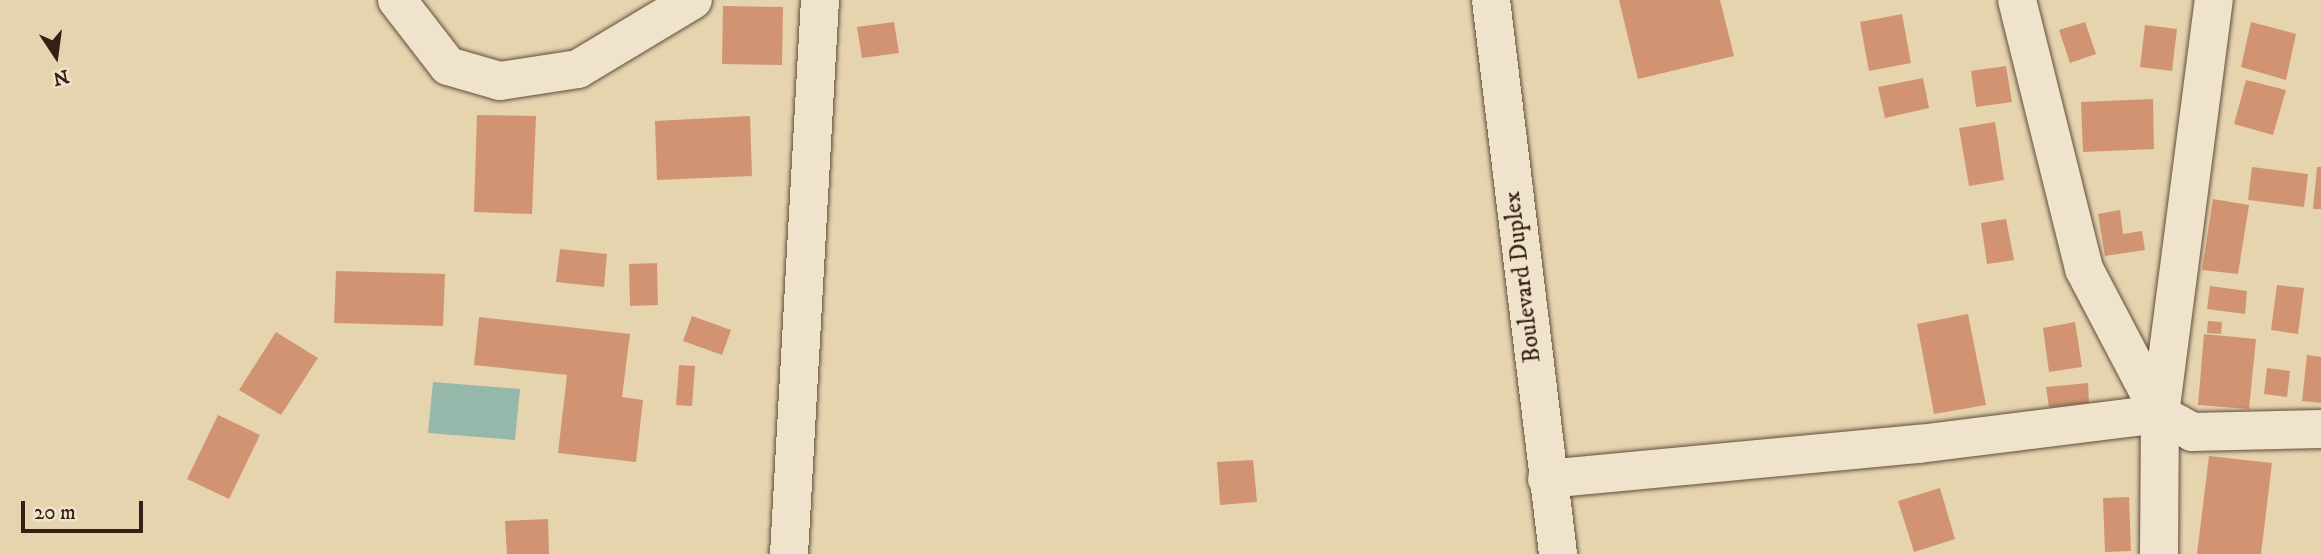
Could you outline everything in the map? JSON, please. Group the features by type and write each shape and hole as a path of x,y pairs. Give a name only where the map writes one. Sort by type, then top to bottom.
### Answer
{"street":[{"path":"397,0 449,66 500,81 578,68 693,0"},
{"path":"789,554 820,0"},
{"name":"Boulevard Duplex","path":"1492,0 1558,554"},
{"path":"2017,0 2084,268 2160,414 2192,432 2321,429"},
{"path":"2159,554 2160,414 2214,0"},
{"path":"1547,479 1906,445 2160,414"}],"shaded area":[{"path":"433,382 520,389 515,440 428,433"}],"building":[{"path":"1619,0 1720,0 1734,56 1638,79"},
{"path":"723,6 783,7 782,65 722,64"},
{"path":"1902,14 1911,63 1869,71 1860,22"},
{"path":"894,22 899,53 862,58 857,27"},
{"path":"2085,22 2096,54 2070,63 2059,30"},
{"path":"2251,22 2296,34 2286,80 2241,67"},
{"path":"2145,25 2177,29 2172,71 2140,67"},
{"path":"2006,66 2012,102 1976,107 1971,71"},
{"path":"1923,78 1929,108 1885,118 1878,87"},
{"path":"2246,80 2286,90 2273,135 2234,124"},
{"path":"2153,99 2154,149 2083,152 2081,102"},
{"path":"477,115 536,116 532,214 474,212"},
{"path":"750,116 752,176 657,180 655,121"},
{"path":"1995,122 2004,180 1969,186 1959,128"},
{"path":"2252,167 2308,174 2304,207 2248,200"},
{"path":"2317,167 2321,167 2321,209 2313,209"},
{"path":"2213,199 2249,205 2238,274 2202,270"},
{"path":"2120,210 2123,234 2142,231 2145,250 2105,256 2098,214"},
{"path":"2006,219 2014,260 1987,264 1981,223"},
{"path":"560,249 607,254 604,287 556,282"},
{"path":"657,263 658,305 630,306 629,264"},
{"path":"336,271 445,274 443,326 334,323"},
{"path":"2277,285 2304,288 2298,334 2271,330"},
{"path":"2210,286 2247,291 2245,314 2207,309"},
{"path":"1968,314 1986,405 1934,414 1917,324"},
{"path":"692,316 731,330 722,355 683,341"},
{"path":"479,317 630,334 622,397 643,400 636,462 558,453 567,375 474,365"},
{"path":"2208,321 2222,322 2221,334 2207,333"},
{"path":"2075,322 2082,367 2049,372 2043,328"},
{"path":"276,332 318,358 281,415 239,390"},
{"path":"2204,334 2256,339 2249,409 2198,405"},
{"path":"2307,355 2321,357 2321,403 2302,401"},
{"path":"679,365 695,366 692,406 676,405"},
{"path":"2267,368 2290,371 2287,397 2264,394"},
{"path":"2088,383 2089,403 2049,407 2046,387"},
{"path":"218,415 260,435 229,499 187,479"},
{"path":"2209,456 2272,463 2261,554 2197,554"},
{"path":"1253,460 1257,502 1220,505 1217,462"},
{"path":"1940,488 1955,539 1914,552 1898,501"},
{"path":"2129,497 2131,551 2105,552 2103,498"},
{"path":"548,519 549,554 507,554 505,521"}]}
